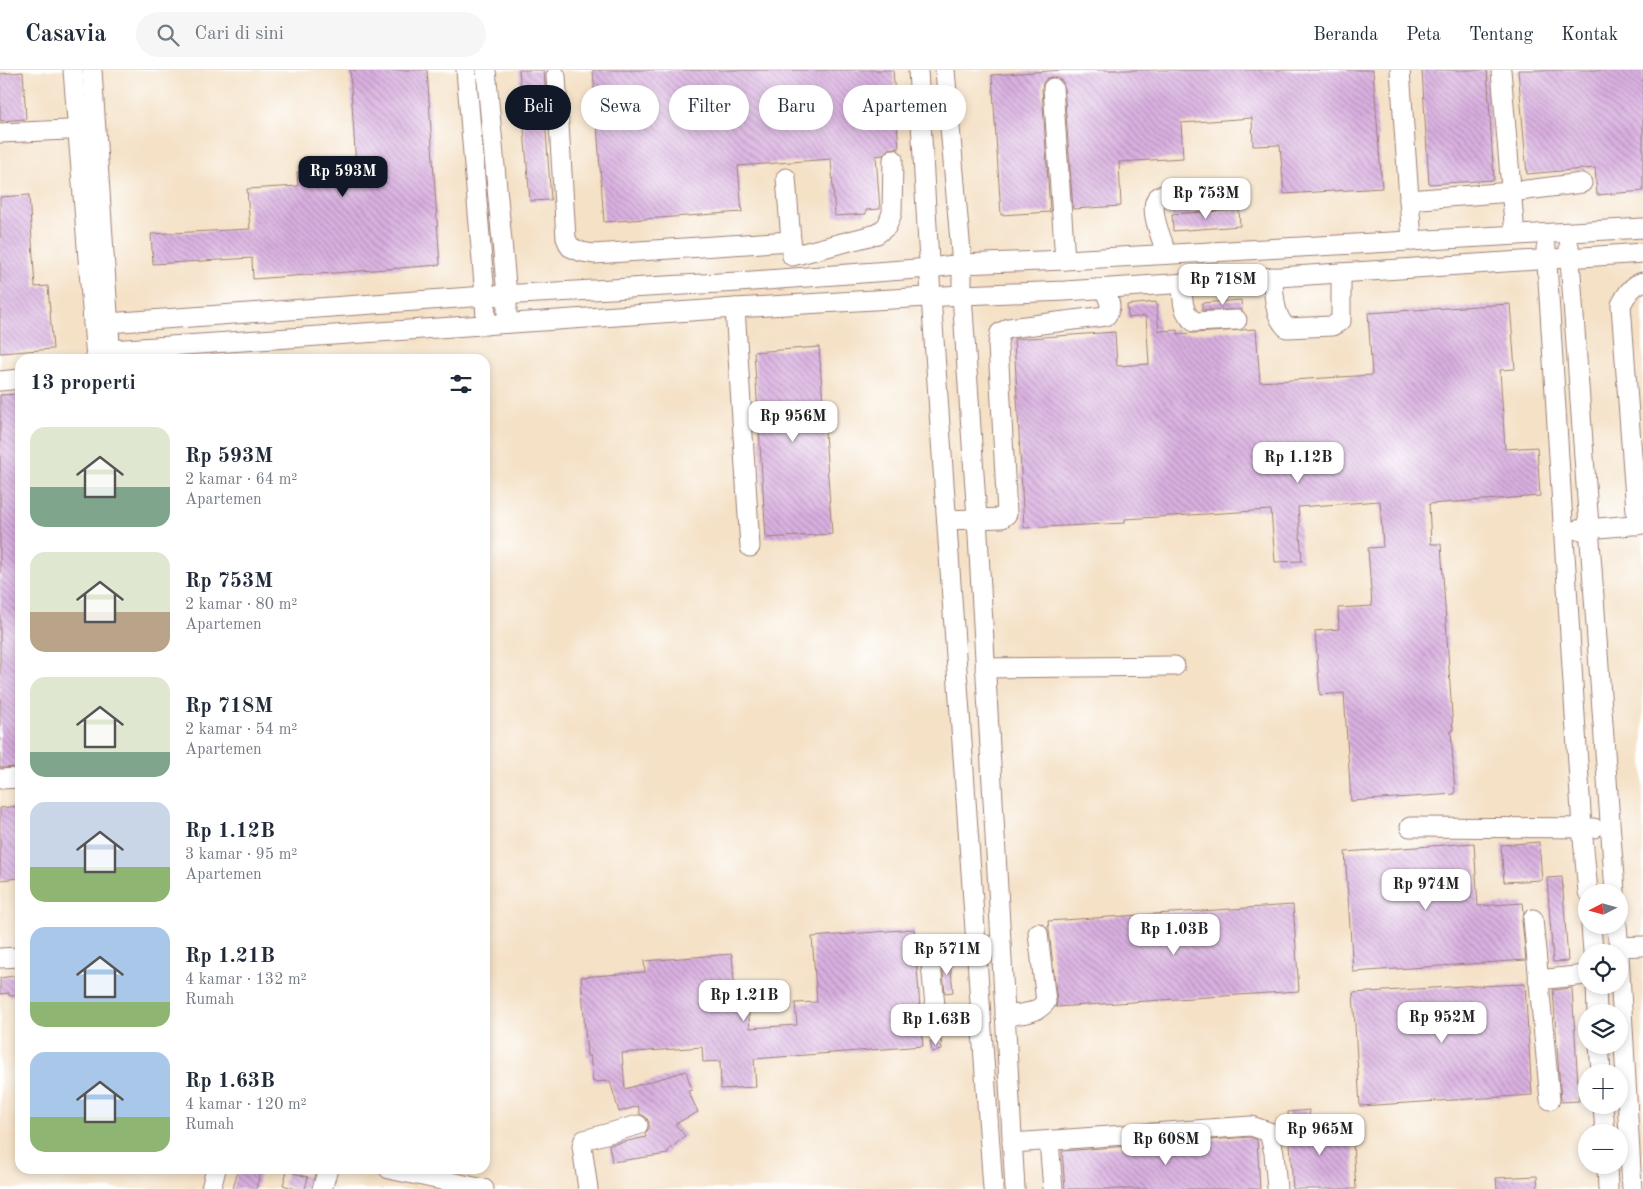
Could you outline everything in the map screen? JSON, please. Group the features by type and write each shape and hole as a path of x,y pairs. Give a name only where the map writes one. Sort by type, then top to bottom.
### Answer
{"street":[{"path":"73,70 87,130 104,354"},
{"path":"87,130 92,70"},
{"path":"466,70 486,325"},
{"path":"486,70 508,323"},
{"path":"918,70 946,520 993,1189"},
{"path":"945,70 962,264 962,294 977,518 1015,1189"},
{"path":"1400,70 1412,241"},
{"path":"1500,70 1514,235"},
{"path":"556,76 566,238 570,247 582,252 594,254 792,248 877,234 887,226 892,213 893,158"},
{"path":"1053,88 1065,260"},
{"path":"0,133 87,130"},
{"path":"786,178 794,277"},
{"path":"1409,200 1511,192 1582,183"},
{"path":"1167,254 1153,212 1154,202 1160,196 1207,191"},
{"path":"102,323 485,296 738,282 962,264 1643,228"},
{"path":"1567,232 1614,884"},
{"path":"1545,233 1582,828 1587,884"},
{"path":"129,354 229,350 508,323 962,294 1104,289 1643,253"},
{"path":"1272,277 1277,313 1287,328 1332,326 1341,321 1341,273"},
{"path":"1564,531 1640,525 1621,305 1626,295 1636,284 1643,282"},
{"path":"1182,283 1183,308 1194,322 1237,320"},
{"path":"946,520 1002,518 1007,514 998,345 1000,333 1009,328 1106,316 1110,310 1110,304 1104,289"},
{"path":"735,308 750,547"},
{"path":"0,381 15,380"},
{"path":"985,668 1175,666"},
{"path":"962,750 990,748"},
{"path":"0,779 15,778"},
{"path":"1410,827 1610,828"},
{"path":"1533,919 1550,1100"},
{"path":"1005,1016 1034,1011 1046,1002 1038,933"},
{"path":"982,1018 943,1022 938,1020 936,1016 930,954 939,949 1001,945"},
{"path":"1628,950 1643,946"},
{"path":"0,958 15,957"},
{"path":"1538,980 1578,976"},
{"path":"1625,1054 1632,1189"},
{"path":"588,1189 582,1146 584,1140 638,1125"},
{"path":"1012,1143 1251,1126 1269,1132 1274,1154 1277,1189"},
{"path":"1048,1141 1053,1189"},
{"path":"210,1189 214,1174"},
{"path":"322,1189 326,1174"},
{"path":"413,1174 484,1189"},
{"path":"1607,1174 1608,1189"}],"building":[{"path":"350,70 427,70 440,265 253,279 252,258 153,264 151,234 250,229 247,189 298,186 297,172 356,168"},
{"path":"519,70 544,70 545,85 520,85"},
{"path":"593,70 893,70 894,85 843,85 843,130 898,130 899,149 888,149 883,155 876,156 880,209 866,210 866,214 835,216 831,159 738,166 742,212 604,222 597,130 659,130 659,85 594,85"},
{"path":"1063,70 1373,70 1382,188 1284,194 1280,145 1253,146 1252,118 1181,123 1183,158 1119,162 1121,206 1073,209 1064,87 1063,82 1058,78 1052,77 1047,78 1043,83 1042,89 1050,212 1001,215 992,75"},
{"path":"1422,70 1487,70 1494,180 1429,184"},
{"path":"1518,70 1643,70 1643,191 1597,195 1595,168 1527,174"},
{"path":"23,72 26,119 0,121 0,74"},
{"path":"524,130 546,130 551,200 530,201"},
{"path":"29,195 35,287 48,286 53,349 0,353 0,197"},
{"path":"1239,210 1240,226 1173,231 1172,214"},
{"path":"1241,300 1242,310 1202,310 1202,303"},
{"path":"1156,302 1159,331 1178,330 1178,334 1256,329 1260,382 1372,375 1368,313 1510,304 1515,369 1500,370 1505,449 1537,447 1540,496 1429,504 1431,544 1441,544 1453,731 1451,731 1455,794 1351,801 1344,693 1320,695 1315,631 1339,629 1338,608 1372,606 1368,548 1383,547 1380,501 1298,507 1302,561 1275,562 1271,510 1125,519 1125,523 1024,528 1014,339 1115,332 1117,366 1149,364 1146,316 1128,318 1127,305"},
{"path":"819,347 832,534 766,538 754,352"},
{"path":"15,394 15,767 0,768 0,395"},
{"path":"15,806 15,878 0,880 0,808"},
{"path":"1539,842 1542,880 1504,882 1501,845"},
{"path":"1474,843 1478,906 1523,903 1524,913 1522,920 1526,960 1353,972 1345,852"},
{"path":"1562,877 1568,961 1553,962 1547,878"},
{"path":"1293,905 1299,991 1056,1007 1057,1001 1048,921"},
{"path":"914,929 923,1046 754,1059 756,1087 721,1089 720,1061 703,1062 702,1047 622,1053 625,1089 686,1071 692,1090 688,1091 698,1112 675,1124 685,1136 668,1151 668,1154 612,1162 609,1145 646,1137 645,1134 649,1128 649,1122 646,1117 640,1114 638,1106 619,1112 610,1081 593,1082 590,1056 587,1056 581,977 645,972 644,961 732,954 735,996 747,994 750,1028 797,1025 795,1003 817,1002 812,937"},
{"path":"942,960 950,960 953,992 945,993"},
{"path":"15,976 15,995 9,996 9,993 0,994 0,978"},
{"path":"1525,984 1532,1095 1360,1106 1353,993"},
{"path":"1572,988 1578,1101 1561,1102 1553,990"},
{"path":"941,1040 942,1050 932,1052 930,1041"},
{"path":"1309,1110 1311,1132 1352,1129 1356,1189 1293,1189 1288,1112"},
{"path":"1250,1137 1257,1140 1260,1189 1065,1189 1062,1151"},
{"path":"237,1174 260,1174 256,1189 233,1189"},
{"path":"286,1174 298,1174 308,1177 305,1189 296,1189 283,1185"},
{"path":"1537,1176 1538,1189 1497,1189 1496,1178"}]}
